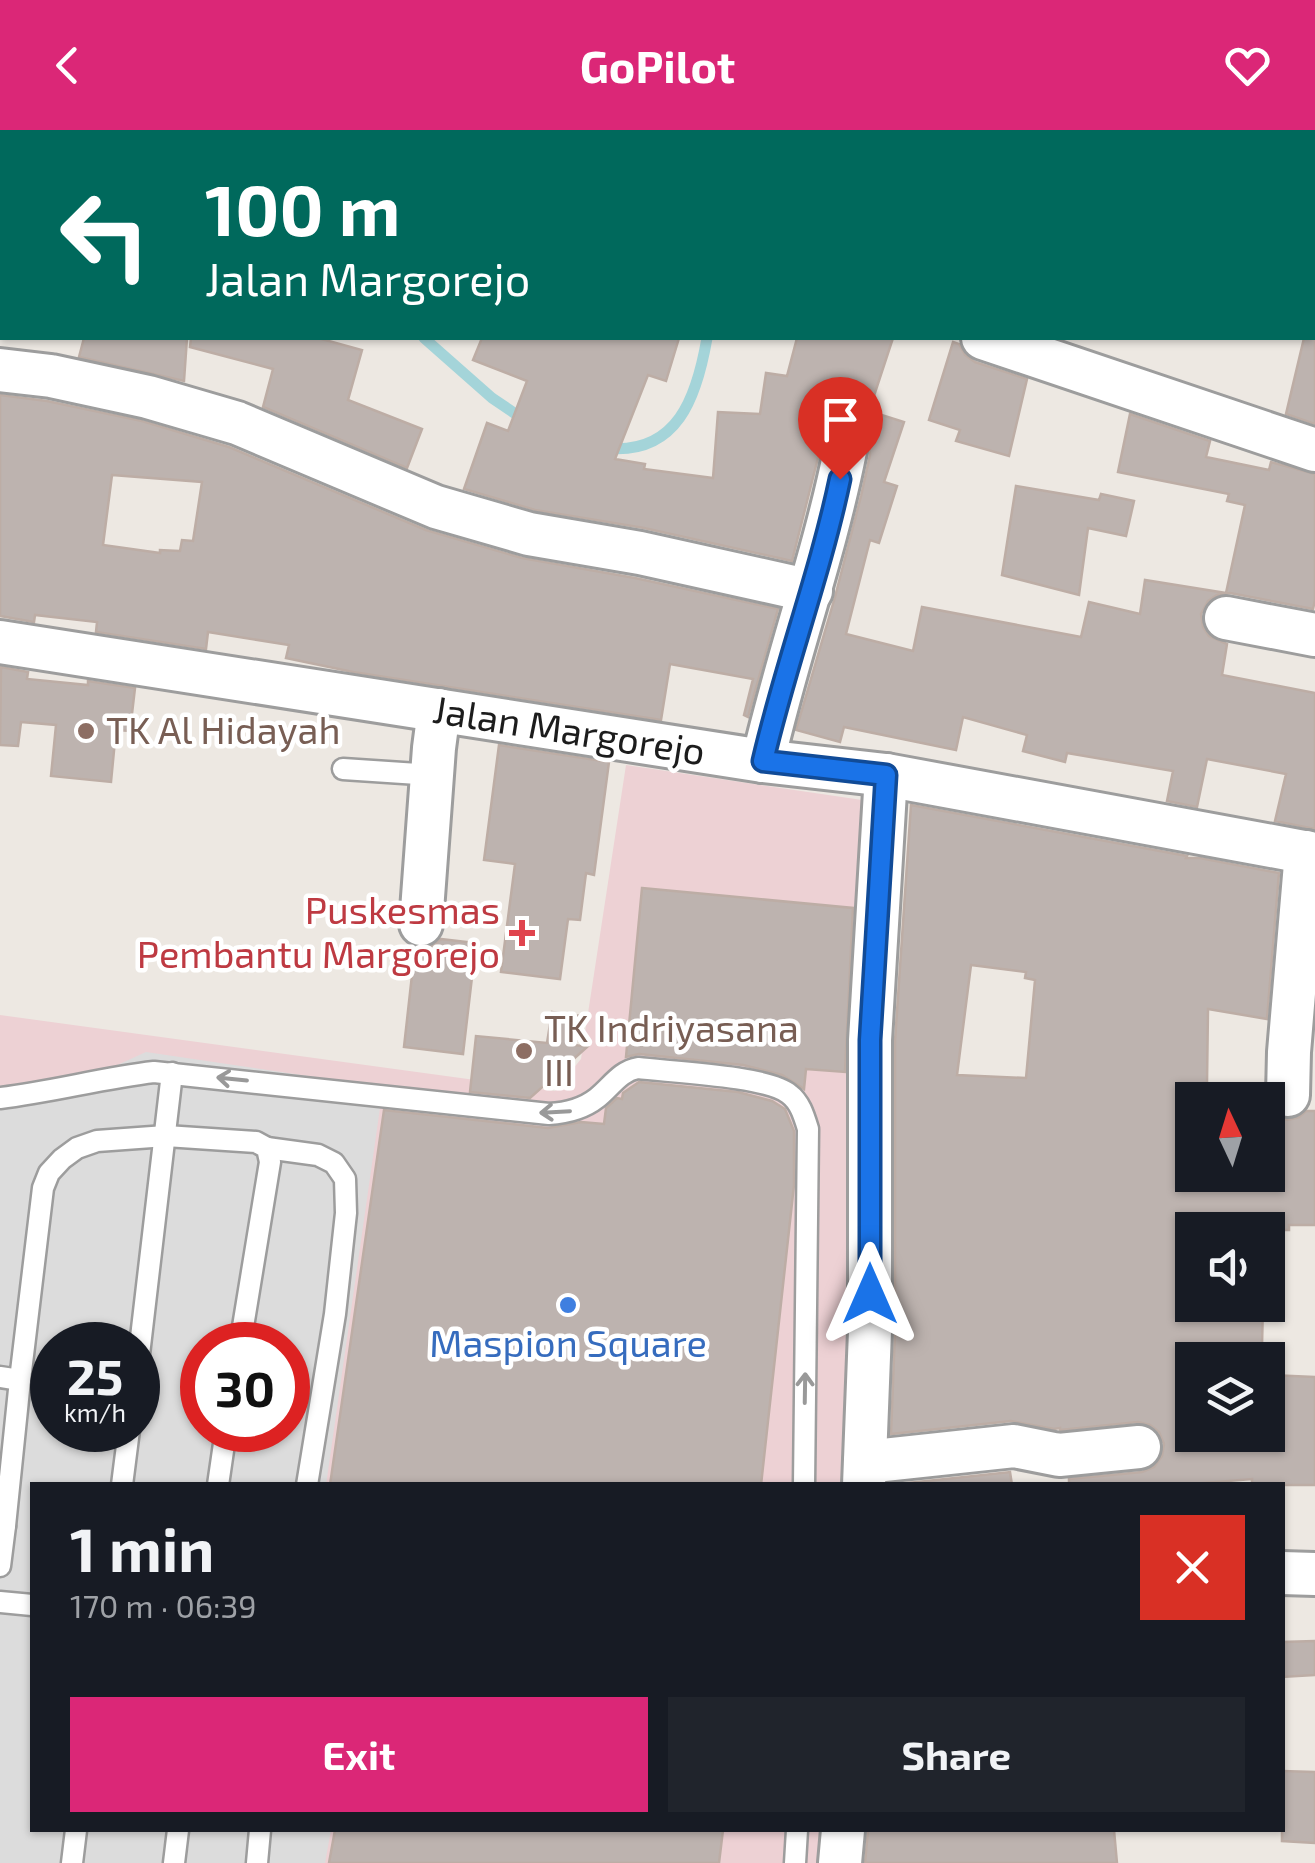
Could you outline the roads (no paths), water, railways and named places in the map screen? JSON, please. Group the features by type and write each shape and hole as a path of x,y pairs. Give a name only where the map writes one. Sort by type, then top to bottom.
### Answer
{"street":[{"path":"989,340 1315,450"},
{"path":"0,370 51,376 237,423 436,507 530,534 640,553 811,591"},
{"path":"763,761 834,506 845,451"},
{"path":"1226,618 1315,635"},
{"name":"Jalan Margorejo","path":"0,642 763,761 886,775 1310,853"},
{"path":"421,924 439,710"},
{"path":"886,775 870,1040 870,1331 864,1473 1014,1446 1059,1455 1139,1447"},
{"path":"1288,1095 1310,853"},
{"path":"1285,1574 1315,1574"},
{"path":"840,1863 843,1832"}],"lane":[{"path":"343,769 433,775"},
{"path":"0,1098 123,1075 172,1072 549,1114 583,1107 623,1074 638,1068 757,1081 781,1088 802,1111 808,1129 804,1482"},
{"path":"143,1322 172,1072"},
{"path":"0,1566 10,1378 43,1188 62,1158 97,1141 166,1136 256,1142 267,1148 318,1156 334,1163 345,1179 346,1213 335,1314 307,1482"},
{"path":"244,1322 270,1162 267,1148"},
{"path":"122,1482 126,1452"},
{"path":"218,1482 223,1452"},
{"path":"0,1602 30,1604"},
{"path":"72,1863 76,1832"},
{"path":"174,1863 178,1832"},
{"path":"258,1863 260,1832"},
{"path":"795,1863 797,1832"}],"waterway":[{"path":"426,340 492,398 526,421"},
{"path":"605,448 630,448 667,432 690,400 707,340"}],"place":[{"name":"TK Al Hidayah","path":"86,731"},
{"name":"Puskesmas Pembantu Margorejo","path":"522,933"},
{"name":"TK Indriyasana III","path":"524,1051"},
{"name":"Maspion Square","path":"568,1305"}]}
